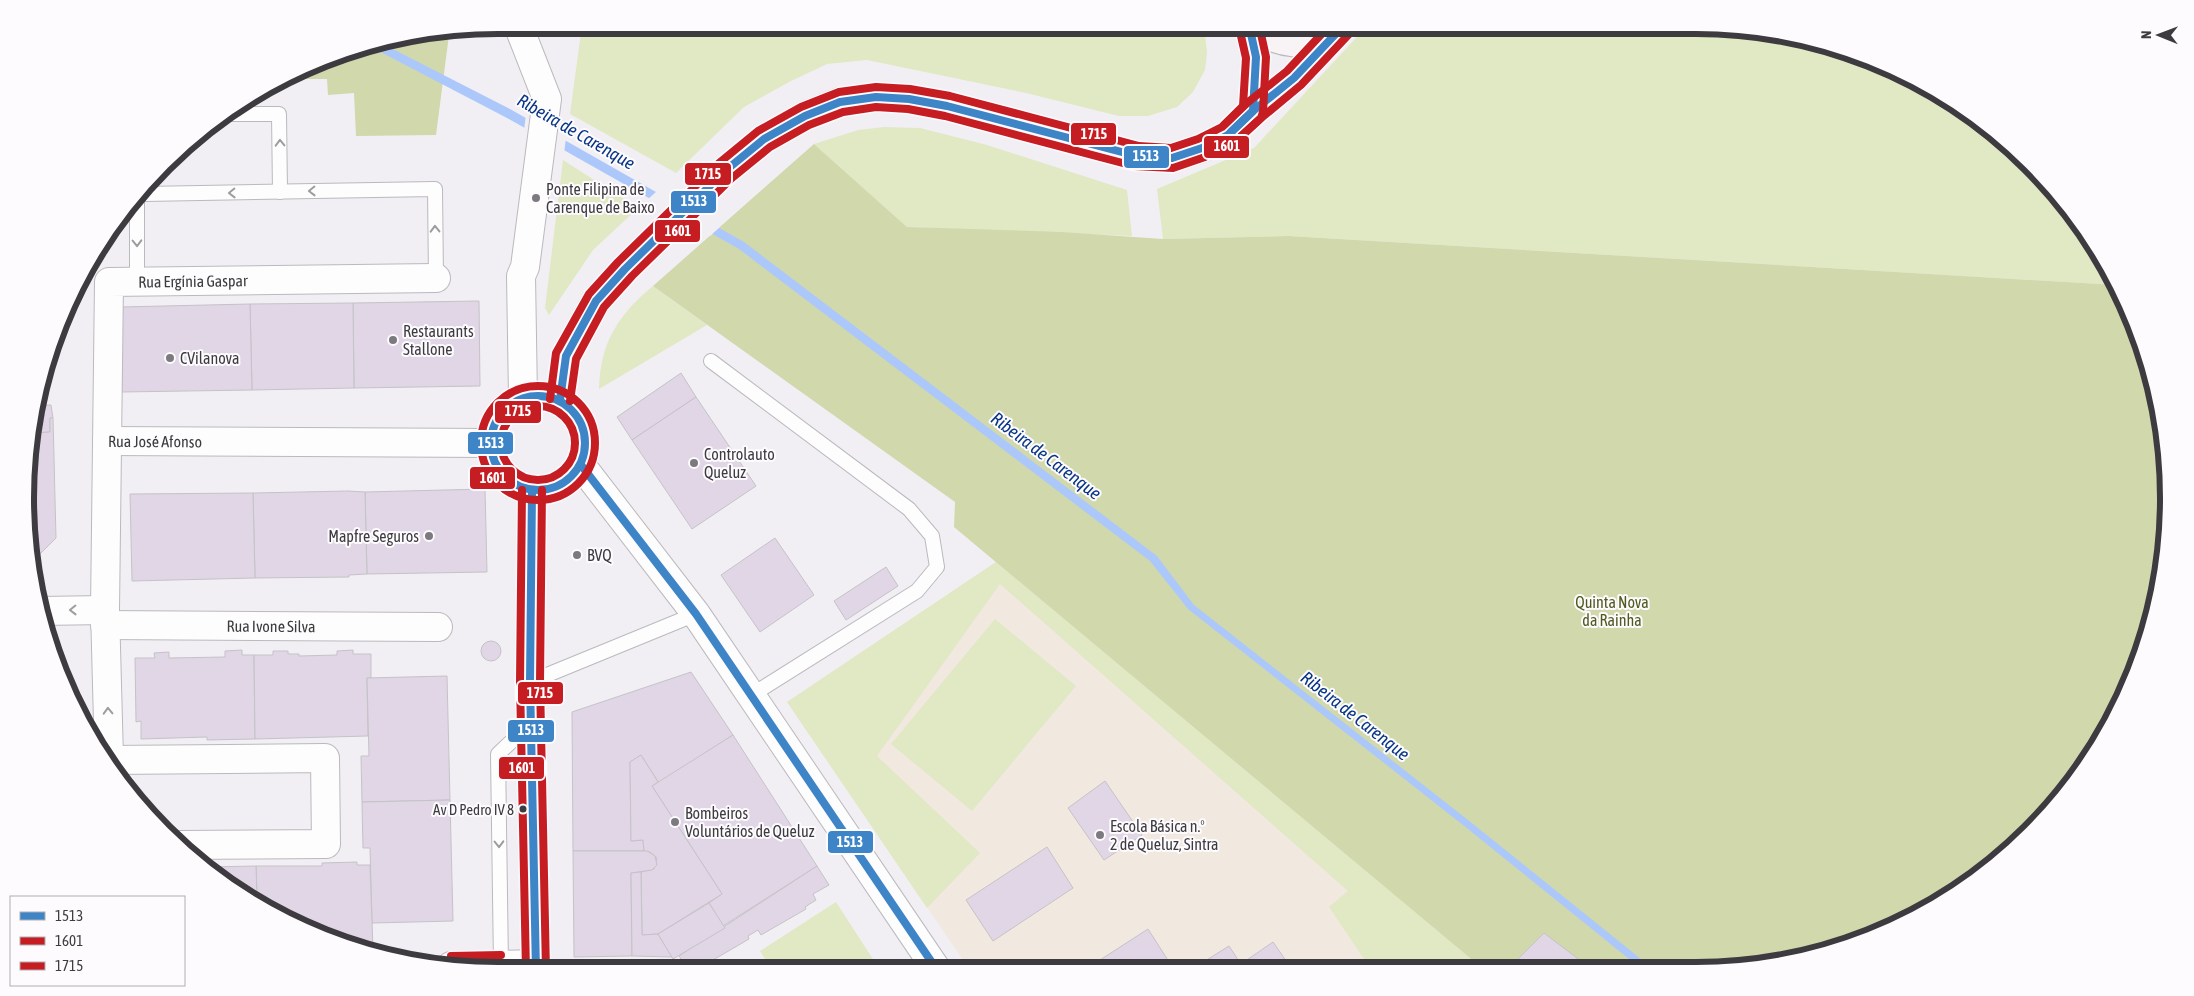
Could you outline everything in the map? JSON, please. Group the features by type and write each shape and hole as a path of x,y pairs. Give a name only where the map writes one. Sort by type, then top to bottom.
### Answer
{"street":[{"path":"521,34 546,98 524,267 521,276 524,398"},
{"path":"1252,34 1256,57 1252,111"},
{"path":"1263,34 1280,41 1299,44 1318,41 1330,34"},
{"path":"560,400 566,356 596,302 625,269 725,171 764,139 806,116 840,102 876,97 910,99 947,106 1137,156 1172,158 1202,148 1228,135 1252,111 1294,78 1335,34"},
{"name":"Rua Ergínia Gaspar","path":"107,441 109,282 436,278"},
{"path":"535,395 560,400 572,409 581,421 585,435 585,451 581,465 566,482 555,488 532,490 519,486 498,469 493,457 492,432 504,410 513,403 535,395"},
{"name":"Rua José Afonso","path":"109,751 105,617 107,441 491,443"},
{"path":"581,465 696,614 932,962"},
{"path":"532,490 530,682 536,962"},
{"name":"Rua Ivone Silva","path":"48,612 105,617 438,627"},
{"path":"115,760 325,758 326,844 190,845"}],"lane":[{"path":"237,114 279,114 280,192"},
{"path":"147,194 435,189 436,278"},
{"path":"137,206 138,283"},
{"path":"711,361 910,509 932,536 937,567 917,591 750,696"},
{"path":"530,682 696,614"},
{"path":"501,962 498,754 532,723"}],"shaded area":[{"name":"Escola Básica n.º 2 de Queluz, Sintra","path":"996,562 1475,962 964,962 787,702"}],"green space":[{"path":"581,34 1205,34 1207,53 1205,70 1193,92 1177,107 1148,116 1119,116 1026,93 867,60 827,64 744,107 676,173 570,114"},
{"path":"1360,34 1696,34 1757,38 1787,43 1845,58 1901,82 1954,112 2002,149 2045,192 2082,240 2108,285 1288,236 1163,239 1157,189 1254,148"},
{"path":"449,37 436,135 356,136 354,93 328,95 327,79 299,79 349,58 407,43"},
{"path":"884,127 920,128 987,145 1127,190 1132,236 907,227 814,144 858,130"},
{"name":"Quinta Nova da Rainha","path":"814,144 907,227 1061,232 1163,239 1288,236 2108,285 2125,320 2136,349 2151,407 2156,437 2160,498 2156,559 2151,589 2136,647 2125,676 2098,730 2082,756 2045,804 2002,847 1954,884 1928,900 1874,927 1845,938 1787,953 1757,958 1696,962 1475,962 954,527 955,502 653,286"},
{"path":"563,160 638,208 593,250 549,315 545,308"},
{"path":"653,286 707,325 599,389 603,358 613,331 630,308"},
{"path":"996,562 1475,962 1366,962 1329,907 1348,891 1000,584 877,756 980,853 927,908 787,702"},
{"path":"995,619 1076,686 972,811 891,744"},
{"path":"836,902 875,962 767,962 760,951"}],"water":[{"path":"389,47 510,109 744,242 1157,556 1194,605 1468,820 1645,962 1633,962 1463,825 1188,609 1150,561 739,249 507,118 377,50"}],"pier":[{"path":"526,115 566,138 564,153 524,130"},
{"path":"657,191 720,227 710,236 647,200"}],"building":[{"path":"479,301 480,386 354,388 353,303"},
{"path":"353,303 354,388 252,390 250,304"},
{"path":"250,304 252,390 121,392 120,307"},
{"path":"681,373 696,397 632,440 617,417"},
{"name":"Controlauto Queluz","path":"696,397 756,486 692,529 632,440"},
{"path":"43,405 51,405 53,418 50,418 50,432 39,433"},
{"path":"50,418 53,418 56,538 38,555 34,498 38,437 39,433 50,432"},
{"path":"485,489 487,572 367,574 365,492"},
{"path":"365,492 367,574 349,575 349,577 255,578 253,493"},
{"path":"253,493 255,578 132,581 130,494"},
{"path":"775,538 814,595 760,632 721,575"},
{"path":"886,567 898,586 846,620 834,601"},
{"path":"491,641 498,644 501,651 498,658 491,661 484,658 481,651 484,644"},
{"path":"242,650 242,655 254,655 255,739 207,740 207,737 141,739 141,721 136,722 135,658 155,658 154,653 169,652 169,658 225,657 225,651"},
{"path":"353,650 353,654 371,654 371,678 367,678 368,736 255,739 254,655 273,655 273,651 288,651 288,654 299,654 299,656 337,655 337,651"},
{"path":"691,672 733,735 659,783 641,755 630,762 631,841 643,840 644,851 573,851 572,712"},
{"path":"447,676 450,800 362,802 361,756 369,756 367,678"},
{"path":"733,735 817,866 723,926 709,903 722,894 652,786"},
{"path":"641,755 658,782 652,786 722,894 658,934 642,935 641,872 654,869 657,858 650,852 644,851 643,840 631,841 630,762"},
{"path":"1105,781 1142,835 1104,860 1068,808"},
{"path":"450,800 453,921 372,923 370,848 363,848 362,802"},
{"path":"1047,847 1073,888 993,941 966,900"},
{"path":"573,851 647,851 655,856 657,865 652,870 631,873 632,956 574,957"},
{"path":"357,862 357,865 370,865 373,945 320,927 257,894 256,866 322,866 322,863"},
{"path":"256,866 257,894 240,884 216,867"},
{"path":"817,866 829,885 813,894 816,900 805,907 806,909 761,935 758,930 748,936 749,939 710,962 683,962 679,956"},
{"path":"641,872 642,935 658,934 672,957 632,956 631,873"},
{"path":"709,903 725,928 673,959 658,934"},
{"path":"1148,929 1169,962 1097,962"},
{"path":"1544,933 1581,961 1517,962 1516,961"},
{"path":"1273,942 1287,962 1244,962"},
{"path":"1229,946 1239,962 1203,962"}],"transit line":[{"name":"1715","path":"1224,125 1243,106 1246,58 1241,34"},
{"name":"1513","path":"1231,132 1253,111 1256,57 1251,34"},
{"name":"1601","path":"1238,139 1261,118 1263,112 1266,57 1261,34"},
{"name":"1715","path":"550,399 556,353 589,294 618,262 719,163 758,131 801,107 839,92 876,87 910,89 950,96 1139,146 1171,148 1198,139 1222,127 1247,103 1287,71 1322,34"},
{"name":"1513","path":"560,400 566,356 596,301 625,269 725,171 764,139 805,116 840,102 876,97 909,99 947,106 1137,156 1172,158 1202,148 1228,135 1253,111 1294,78 1336,34"},
{"name":"1601","path":"570,401 576,359 604,307 632,276 732,178 770,147 809,125 843,112 876,107 908,109 945,116 1134,166 1173,168 1205,157 1234,143 1301,85 1349,34"},
{"name":"1601","path":"538,386 560,390 579,402 591,421 595,443 591,465 579,484 560,496 538,500 516,496 497,484 485,465 481,443 485,421 497,402 516,390 538,386"},
{"name":"1513","path":"538,396 556,399 571,410 582,425 585,443 582,461 571,476 556,487 538,490 520,487 505,476 494,461 491,443 494,425 505,410 520,399 538,396"},
{"name":"1715","path":"531,406 545,406 559,412 569,422 575,436 575,443 575,450 569,464 559,474 545,480 531,480 517,474 507,464 501,450 501,436 507,422 517,412 531,406"},
{"name":"1513","path":"581,465 696,614 932,962"},
{"name":"1601","path":"522,490 520,682 526,962"},
{"name":"1513","path":"532,490 530,682 536,962"},
{"name":"1715","path":"542,490 540,682 546,962"},
{"name":"1715","path":"451,956 501,955"}],"place":[{"name":"Ponte Filipina de Carenque de Baixo","path":"536,198"},
{"name":"Restaurants Stallone","path":"393,340"},
{"name":"CVilanova","path":"170,358"},
{"name":"Controlauto Queluz","path":"694,463"},
{"name":"Mapfre Seguros","path":"429,536"},
{"name":"BVQ","path":"577,555"},
{"name":"Av D Pedro IV 8","path":"523,809"},
{"name":"Bombeiros Voluntários de Queluz","path":"675,822"},
{"name":"Escola Básica n.º 2 de Queluz, Sintra","path":"1100,835"}],"water label":[{"name":"Ribeira de Carenque","path":"576,132"},
{"name":"Ribeira de Carenque","path":"1046,456"},
{"name":"Ribeira de Carenque","path":"1355,716"}]}
